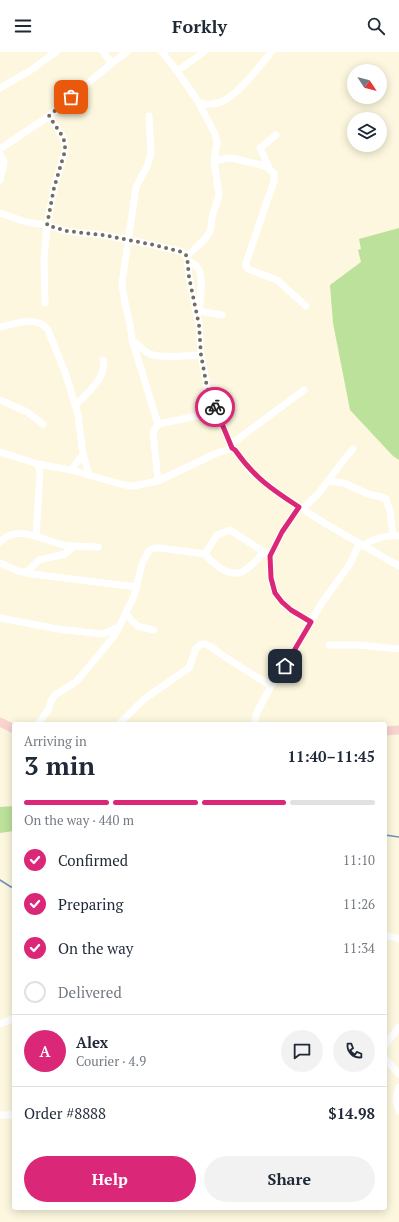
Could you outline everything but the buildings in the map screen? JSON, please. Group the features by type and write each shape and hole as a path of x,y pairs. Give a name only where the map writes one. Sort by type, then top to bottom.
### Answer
{"main road":[{"path":"0,722 12,728"},
{"path":"387,731 399,730"}],"street":[{"path":"0,88 31,70 56,52"},
{"path":"103,52 112,63"},
{"path":"0,149 49,116 127,52"},
{"path":"162,52 199,103 215,134 217,143 214,161 219,195 212,217 211,229 206,238 187,258"},
{"path":"177,71 204,52"},
{"path":"199,103 212,104 229,97 259,66 270,52"},
{"path":"45,303 44,260 47,225 54,188 65,151 63,137 49,116"},
{"path":"149,116 151,153 147,166 136,188 122,282 132,340 158,424"},
{"path":"276,135 260,148 269,168 274,173 274,180 246,266 248,269 278,280 306,306"},
{"path":"0,154 4,162 0,180"},
{"path":"214,161 229,158 269,168"},
{"path":"0,213 26,222 47,225 66,231 103,235 182,252 200,272 201,293 198,314"},
{"path":"187,258 189,277 198,314 201,355 207,387 231,447 251,471 265,484 300,508 399,566"},
{"path":"198,314 222,315"},
{"path":"0,327 24,322 36,322 45,326 54,342 78,415 83,454 89,475"},
{"path":"132,340 147,353 152,355 201,355"},
{"path":"75,406 99,381 105,368 103,360"},
{"path":"0,452 38,464 71,470 134,486 158,481 231,447 304,390"},
{"path":"0,400 27,412 43,424"},
{"path":"158,481 153,432 158,424 217,412"},
{"path":"39,722 48,710 55,695 77,681 115,635 126,614 137,587 144,560 149,551 154,548 160,548 205,554 210,560 224,570 237,574 244,571 267,554 300,508 318,494 346,457 354,449"},
{"path":"71,470 83,454"},
{"path":"36,536 40,473 38,464"},
{"path":"255,722 256,714 271,686 292,656 320,604 350,564 361,545 375,539 396,536 386,499 382,496 368,494 344,483 328,481"},
{"path":"205,554 217,535 230,530 267,554 275,593 291,610 311,622"},
{"path":"0,542 8,535 30,534 51,542 65,545 98,547"},
{"path":"26,573 39,560 65,554 75,546"},
{"path":"0,563 26,573 42,576 137,587"},
{"path":"126,614 134,624 142,628 154,630"},
{"path":"0,618 58,629 103,634 120,627"},
{"path":"121,722 144,699 189,668 196,648 201,644 208,645 271,686"},
{"path":"329,645 354,645 399,649"},
{"path":"387,936 399,939"},
{"path":"0,1024 12,1019"},
{"path":"387,1042 399,1027"},
{"path":"387,1061 399,1074"},
{"path":"399,1087 396,1099 399,1111"},
{"path":"0,1115 12,1115"}],"green space":[{"path":"399,228 399,460 393,456 350,410 333,323 330,285 361,262 358,250 361,249 359,239"},
{"path":"12,806 12,831 0,833 0,807"}],"waterway":[{"path":"387,835 399,837"},
{"path":"0,880 12,887"}],"way so far":[{"path":"71,97 49,116 63,137 65,151 54,188 47,225 81,234 103,235 154,245 182,252 187,256 189,277 194,296 201,338 201,355 207,387 215,407"}],"route":[{"path":"215,407 232,448 245,464 265,484 299,507 282,532 270,556 272,587 275,593 291,610 311,622 285,666"}]}
